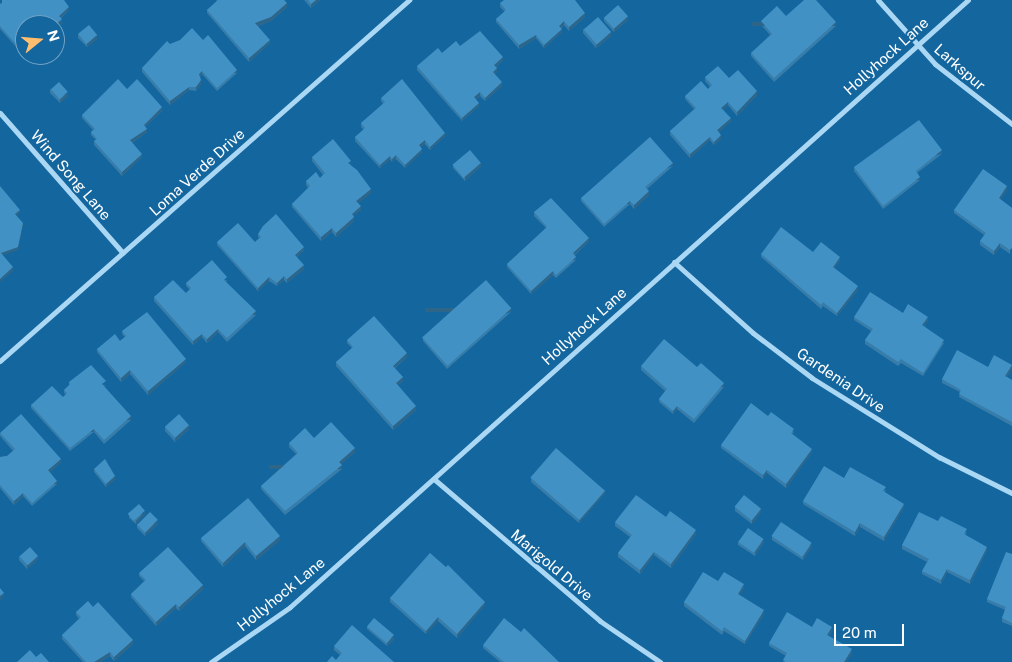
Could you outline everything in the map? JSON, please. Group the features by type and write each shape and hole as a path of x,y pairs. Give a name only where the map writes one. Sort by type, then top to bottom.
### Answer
{"street":[{"name":"Loma Verde Drive","path":"0,361 409,0"},
{"name":"Larkspur","path":"878,0 918,45 965,90 1012,124"},
{"name":"Hollyhock Lane","path":"211,662 290,607 968,0"},
{"name":"Wind Song Lane","path":"0,114 123,253"},
{"name":"Gardenia Drive","path":"674,262 753,333 812,378 939,457 1012,493"},
{"name":"Marigold Drive","path":"434,479 600,621 660,662"}],"building":[{"path":"2,0 64,0 69,7 60,15 15,15 15,43 0,26 0,4"},
{"path":"218,0 284,0 287,3 271,17 255,23 270,40 249,58 207,10"},
{"path":"308,0 316,0 311,4"},
{"path":"504,0 575,0 585,13 569,27 564,21 559,26 562,29 544,45 536,35 519,45 496,19 506,10 500,3"},
{"path":"804,0 816,0 836,22 774,78 751,53 772,34 761,21 777,6 786,16"},
{"path":"618,5 628,16 614,29 604,18"},
{"path":"598,17 611,32 597,45 584,29"},
{"path":"89,25 97,35 86,44 78,34"},
{"path":"192,28 203,40 208,35 237,70 217,88 202,71 199,74 201,80 196,87 189,87 170,101 142,68 167,41 170,44 180,40"},
{"path":"480,31 503,57 494,65 497,68 493,72 502,82 485,98 480,92 474,97 479,103 462,118 417,66 438,48 442,53 456,41 460,46"},
{"path":"718,66 729,78 738,70 757,91 737,112 728,102 721,108 731,118 717,130 721,135 714,142 710,137 690,154 670,131 696,108 685,96 701,81 708,89 712,85 705,77"},
{"path":"118,79 127,89 137,79 162,107 144,125 147,129 130,140 142,154 122,172 94,141 97,139 91,132 95,129 82,115"},
{"path":"402,79 445,133 430,147 425,140 419,145 422,149 405,165 396,155 392,159 390,156 380,165 355,137 365,128 361,123 385,102 381,98"},
{"path":"59,82 68,92 60,99 51,89"},
{"path":"919,120 942,150 916,171 920,177 883,206 854,167"},
{"path":"650,137 673,163 645,187 649,191 634,205 630,201 604,224 581,198"},
{"path":"333,139 351,161 348,163 357,170 371,189 356,201 361,206 352,214 354,217 336,233 332,228 321,237 292,204 310,186 306,181 316,172 320,178 325,173 312,157"},
{"path":"470,150 481,163 463,178 452,165"},
{"path":"983,169 1007,186 999,198 1012,208 1012,248 1010,250 1000,243 994,251 980,241 986,233 954,210"},
{"path":"0,186 20,210 15,214 23,223 18,247 1,253 13,267 0,279"},
{"path":"551,198 589,238 573,253 576,257 556,275 553,271 531,291 507,264 547,227 534,212"},
{"path":"276,214 304,247 295,255 304,265 287,279 284,276 277,283 269,277 258,288 217,242 238,223 255,242 261,237 258,234 263,226"},
{"path":"781,227 813,252 821,242 840,257 833,267 858,286 837,313 823,302 821,305 761,254"},
{"path":"212,260 227,277 224,280 256,311 227,338 218,329 207,339 202,334 193,341 154,297 173,280 186,293 191,288 186,283"},
{"path":"486,280 511,308 448,366 422,338"},
{"path":"870,292 903,313 908,304 928,317 922,325 944,340 923,373 901,359 898,362 865,340 873,329 854,317"},
{"path":"147,312 186,359 148,391 130,370 121,378 97,349 115,334 120,341 126,336 122,331"},
{"path":"374,316 407,353 393,366 403,377 396,383 416,406 393,426 336,362 353,347 347,340"},
{"path":"664,339 697,367 701,363 724,383 694,419 677,406 673,411 659,399 667,389 641,366"},
{"path":"957,350 988,367 994,355 1012,365 1005,376 1012,380 1012,422 959,394 961,390 942,379"},
{"path":"91,365 106,381 102,384 131,416 104,440 94,429 70,448 31,405 52,386 63,397 67,393 64,390 70,384 69,382"},
{"path":"751,403 768,416 771,412 794,429 791,433 812,449 786,484 767,470 763,475 721,445"},
{"path":"21,414 61,459 48,470 57,481 32,503 23,493 14,501 0,485 0,457 7,456 15,449 0,433"},
{"path":"179,414 189,425 175,438 165,427"},
{"path":"331,422 355,448 339,462 342,465 285,511 261,486 298,453 289,443 305,428 314,438"},
{"path":"556,448 605,491 579,520 530,477"},
{"path":"105,459 115,476 106,484 94,469"},
{"path":"824,466 844,478 850,467 886,487 883,491 904,504 884,537 860,523 855,532 803,501"},
{"path":"636,495 666,517 670,511 696,530 671,564 654,552 640,570 618,553 632,535 615,522"},
{"path":"744,495 761,509 752,521 735,507"},
{"path":"248,498 280,536 256,556 245,542 223,563 201,538"},
{"path":"139,504 145,511 134,521 128,514"},
{"path":"150,512 158,520 145,533 137,525"},
{"path":"919,512 938,521 941,516 967,529 964,534 987,547 970,580 947,569 941,580 922,571 929,559 902,545"},
{"path":"781,522 812,543 802,557 771,536"},
{"path":"748,528 764,539 754,553 738,542"},
{"path":"30,547 38,556 28,565 20,556"},
{"path":"168,547 203,585 179,607 176,604 156,622 131,594 146,580 139,573"},
{"path":"1006,552 1012,554 1012,623 1002,618 1006,607 987,599"},
{"path":"430,553 446,567 448,565 485,602 457,634 438,617 426,631 390,598"},
{"path":"703,572 718,581 724,572 744,584 738,594 764,610 745,641 724,627 722,631 684,602"},
{"path":"0,588 4,593 0,596"},
{"path":"88,601 93,607 98,602 133,640 114,657 110,652 94,662 86,662 62,635 81,617 76,612"},
{"path":"787,612 812,627 817,618 832,627 827,635 852,649 844,662 786,662 783,660 787,653 769,643"},
{"path":"374,618 394,635 387,643 367,626"},
{"path":"504,618 521,632 524,628 559,662 504,662 483,645"},
{"path":"352,625 394,662 327,662 332,656 336,660 342,653 334,646"},
{"path":"30,650 36,657 41,653 49,662 17,662"}]}
